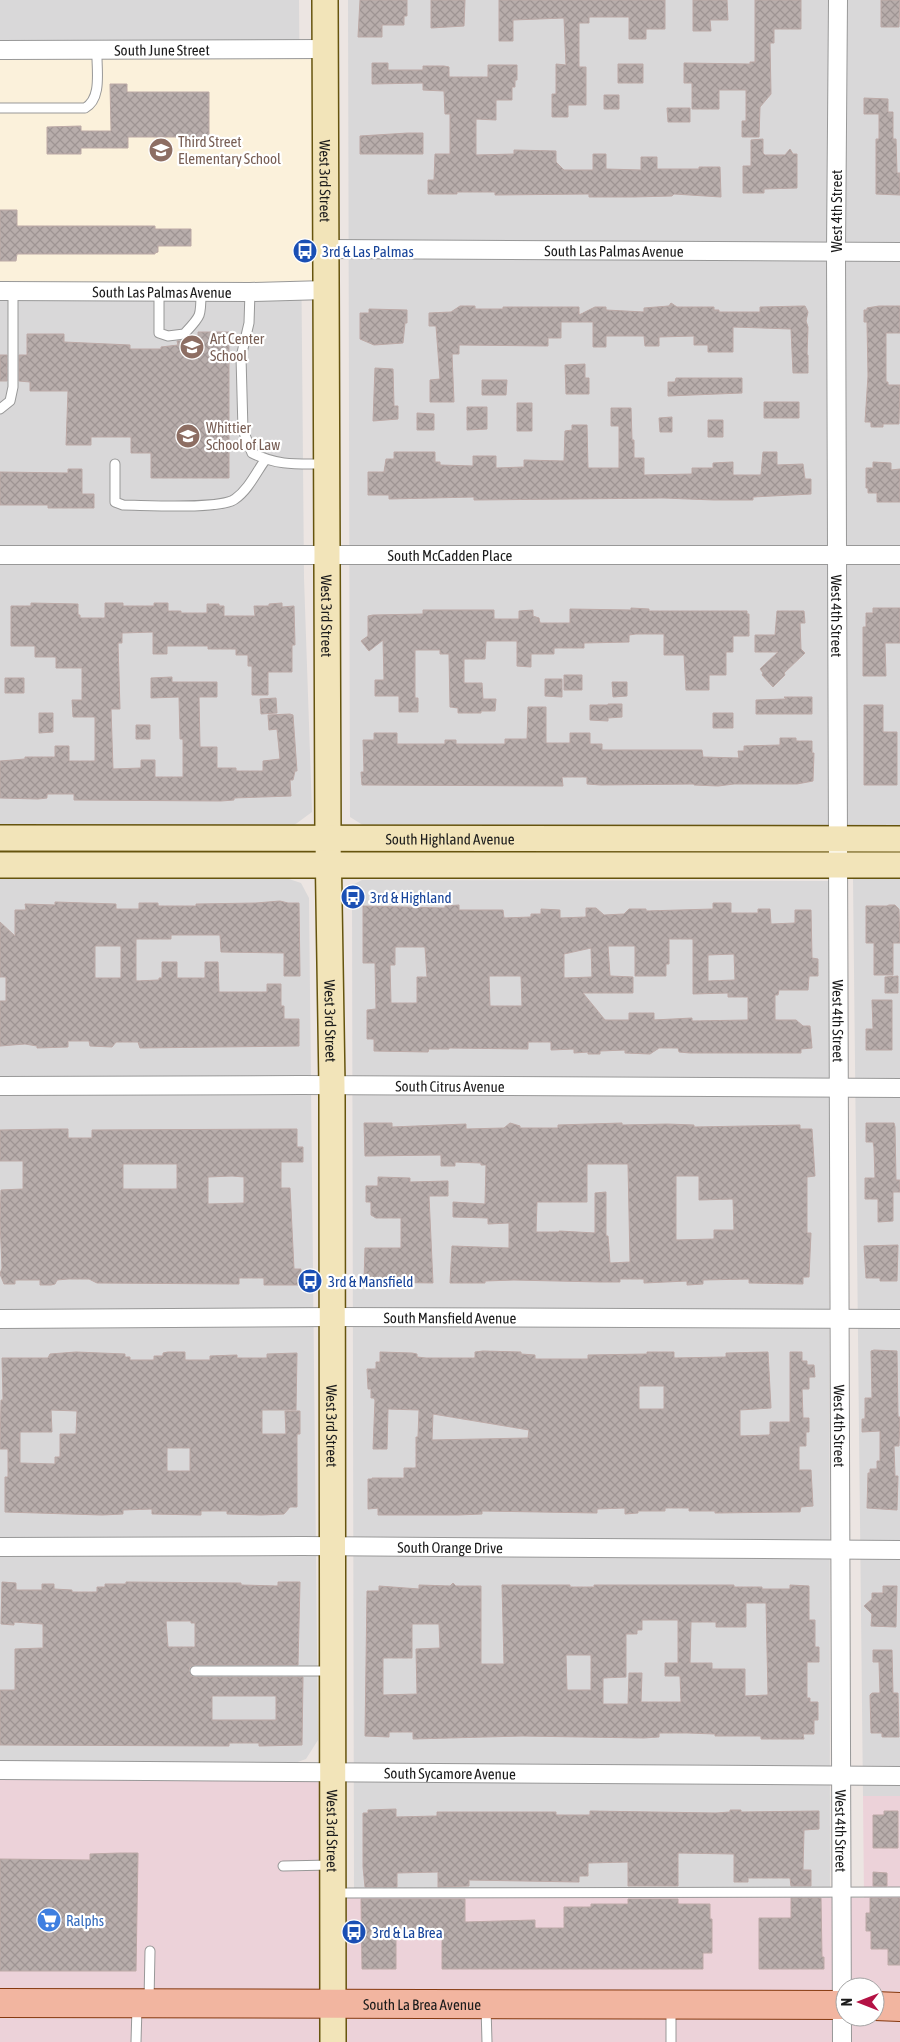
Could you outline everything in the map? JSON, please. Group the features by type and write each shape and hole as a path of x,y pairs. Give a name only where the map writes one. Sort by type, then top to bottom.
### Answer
{"main road":[{"name":"West 3rd Street","path":"325,0 328,839 332,1086 334,1546 333,2042"},
{"name":"South Highland Avenue","path":"0,838 900,839"},
{"name":"South Highland Avenue","path":"0,865 900,865"},
{"name":"South La Brea Avenue","path":"0,2003 835,2005"},
{"path":"885,2006 900,2006"}],"street":[{"name":"West 4th Street","path":"838,0 836,252 839,556 839,1319 844,1977"},
{"name":"South June Street","path":"0,50 325,49"},
{"name":"South Las Palmas Avenue","path":"326,249 900,252"},
{"name":"South Las Palmas Avenue","path":"6,291 250,292 326,290"},
{"name":"South McCadden Place","path":"0,555 900,555"},
{"name":"South Citrus Avenue","path":"0,1086 900,1088"},
{"name":"South Mansfield Avenue","path":"0,1319 333,1317 900,1319"},
{"name":"South Orange Drive","path":"0,1547 334,1546 900,1550"},
{"name":"South Sycamore Avenue","path":"0,1770 900,1776"},
{"name":"West 4th Street","path":"842,2042 843,2027"}],"lane":[{"path":"0,108 85,108 96,98 97,50"},
{"path":"0,408 10,401 13,387 6,291"},
{"path":"158,292 159,333 168,336 184,334 195,322 201,314 201,292"},
{"path":"250,292 249,323 241,357 243,430 252,453 265,460 285,464 327,464"},
{"path":"115,464 115,502 123,505 202,506 233,501 244,491 265,460"},
{"path":"195,1671 334,1670"},
{"path":"283,1866 333,1865"},
{"path":"333,1893 900,1892"},
{"path":"136,2042 150,1951"},
{"path":"486,2004 487,2042"},
{"path":"671,2004 671,2042"}],"shaded area":[{"path":"0,0 299,0 304,578 312,812 293,826 0,827"},
{"path":"348,0 900,0 900,826 366,827 350,817"},
{"name":"Third Street Elementary School","path":"322,52 323,284 0,287 0,53"},
{"path":"286,878 301,883 309,898 318,1740 306,1759 295,1763 0,1770 0,879"},
{"path":"853,878 900,878 900,1796 863,1796"},
{"path":"362,880 829,881 830,1898 354,1895 352,885"},
{"path":"0,1776 333,1776 335,1895 864,1898 863,1796 900,1796 900,2042 0,2042"}],"building":[{"path":"360,0 407,0 407,16 404,16 404,25 382,25 382,37 358,37"},
{"path":"431,0 465,0 464,26 431,28"},
{"path":"499,0 665,0 665,29 646,29 646,39 629,39 629,17 589,17 589,23 579,23 579,67 586,67 586,105 568,105 568,117 552,117 552,94 556,94 556,64 566,65 564,18 513,20 513,41 499,41"},
{"path":"693,0 727,0 728,20 710,20 711,31 693,31"},
{"path":"755,0 801,0 801,29 774,29 774,43 770,43 771,94 760,107 759,137 742,137 742,121 746,121 746,90 719,90 719,109 692,109 692,83 684,83 684,63 750,64 750,62 755,62"},
{"path":"881,0 900,0 899,27 881,27"},
{"path":"372,63 388,63 388,70 423,70 423,66 444,66 449,67 449,77 488,77 488,65 517,65 517,80 515,80 515,87 512,87 512,100 496,100 496,120 476,119 476,155 514,154 514,150 556,151 556,162 564,170 593,170 593,154 606,154 606,169 641,170 641,157 657,157 657,169 720,167 721,197 674,194 672,196 633,197 589,197 589,194 495,195 495,192 428,194 428,180 434,180 435,154 450,154 450,114 445,114 444,91 423,90 423,83 372,84"},
{"path":"618,64 643,64 643,83 618,83"},
{"path":"110,84 127,84 127,92 209,92 209,137 128,137 128,148 81,148 81,154 47,154 47,127 81,126 81,131 111,131"},
{"path":"604,95 619,95 619,109 604,109"},
{"path":"864,98 888,99 888,112 893,112 893,139 896,139 897,173 900,173 900,195 876,194 876,139 879,139 879,114 864,114"},
{"path":"667,108 690,108 690,122 668,122"},
{"path":"423,133 423,154 360,154 360,136"},
{"path":"763,139 763,153 765,155 785,155 790,149 793,154 797,154 797,188 764,189 764,193 743,193 743,166 751,166 751,140"},
{"path":"0,210 17,210 17,226 155,226 155,229 191,229 191,246 158,246 158,252 155,254 17,254 16,261 0,261"},
{"path":"671,303 677,307 714,307 714,310 719,310 719,312 760,312 760,307 805,306 808,312 806,321 808,327 808,373 793,373 791,329 733,327 733,352 708,352 708,345 694,345 694,336 659,337 659,346 645,346 644,336 606,336 606,347 593,347 593,322 561,322 561,338 548,338 548,346 459,345 459,354 452,354 454,402 430,402 430,380 440,379 436,326 429,326 429,313 451,312 460,306 475,306 475,309 579,307 579,315 595,307 606,307 606,310 644,312 644,308 669,306"},
{"path":"879,306 900,306 900,333 886,333 886,382 888,382 888,385 900,385 899,424 883,424 883,427 871,427 871,422 865,422 868,376 867,322 864,322 864,310"},
{"path":"369,309 407,310 407,323 405,323 403,343 374,345 360,339 360,313 369,313"},
{"path":"198,332 229,332 229,353 235,358 229,362 229,478 151,478 151,453 131,453 131,437 91,437 91,445 66,445 68,391 30,391 30,382 19,381 19,355 27,355 27,334 64,334 64,342 130,345 130,349 161,349 161,347 178,345 177,341 198,340"},
{"path":"0,355 7,355 7,381 0,381"},
{"path":"585,364 585,378 589,378 589,394 566,394 565,365"},
{"path":"375,368 393,369 394,406 398,406 398,419 373,421"},
{"path":"676,378 742,378 742,393 668,396 668,382 675,382"},
{"path":"482,380 507,380 506,395 482,395"},
{"path":"764,402 799,402 799,418 764,418"},
{"path":"517,403 532,403 532,431 517,431"},
{"path":"467,407 487,407 487,429 467,430"},
{"path":"611,408 631,408 634,458 644,458 644,475 692,474 692,468 713,468 713,463 733,462 733,475 761,475 763,452 777,452 777,465 803,464 805,479 811,479 811,494 753,497 753,500 664,498 474,500 474,497 389,499 389,495 368,495 368,472 384,472 386,459 394,459 394,452 435,452 435,462 440,462 440,465 473,466 473,456 496,456 496,468 524,467 524,460 564,461 565,431 572,430 572,425 587,425 588,468 619,468 619,426 611,426"},
{"path":"417,413 434,414 434,430 417,430"},
{"path":"672,417 672,432 660,432 659,418"},
{"path":"708,420 723,420 723,437 708,437"},
{"path":"873,462 891,463 891,470 900,469 900,502 877,502 877,493 868,493 868,488 866,488 866,468 873,468"},
{"path":"68,469 82,469 82,494 94,494 94,508 48,508 48,505 0,505 0,472 68,473"},
{"path":"31,603 78,604 78,615 80,615 80,618 105,618 105,603 123,603 123,606 154,606 154,603 168,603 168,611 181,611 181,613 207,613 207,604 219,604 219,606 224,606 224,616 255,616 254,606 269,606 269,604 282,603 282,607 294,606 295,645 292,645 292,672 268,672 268,695 252,695 252,666 248,666 248,655 236,655 236,649 208,649 208,646 167,646 167,654 153,654 153,632 122,633 122,643 118,643 120,709 111,709 113,769 141,768 141,760 155,760 155,777 183,777 183,739 180,739 179,697 151,698 151,678 172,677 172,682 217,682 217,697 199,697 200,747 217,747 217,768 236,768 236,771 263,771 263,761 280,759 277,729 269,730 268,715 293,715 297,771 295,771 293,780 290,780 291,796 234,798 234,800 221,801 74,800 74,794 47,794 47,798 38,799 0,798 0,761 25,759 25,757 55,757 55,746 69,746 69,761 95,761 95,717 73,717 72,700 82,700 82,668 56,668 56,657 35,657 35,646 11,646 11,606 31,606"},
{"path":"631,608 649,609 649,611 747,611 747,614 749,614 749,636 733,636 733,652 726,652 726,675 709,675 709,690 686,690 684,655 664,655 664,634 629,635 629,642 584,643 584,648 554,648 554,654 531,654 531,667 517,666 517,641 486,641 485,659 464,659 464,683 482,683 483,699 496,699 495,711 481,711 481,713 458,713 458,708 450,707 449,654 440,654 440,650 415,650 415,698 418,698 418,712 399,712 399,696 375,696 375,680 384,680 383,640 369,651 361,641 368,636 368,616 373,615 423,614 423,610 494,610 494,619 519,619 519,611 533,610 533,616 539,618 540,623 570,623 570,609 631,610"},
{"path":"873,608 900,608 900,643 885,643 886,676 863,676 863,627 866,627 866,613 873,613"},
{"path":"777,611 804,611 805,623 800,623 801,649 805,653 784,673 785,675 773,687 762,675 763,673 760,669 778,652 755,652 755,635 775,635"},
{"path":"564,675 582,675 582,690 564,690"},
{"path":"5,678 24,678 24,693 5,693"},
{"path":"545,679 562,679 562,697 545,696"},
{"path":"612,682 627,682 627,696 613,697"},
{"path":"784,697 812,697 812,714 756,714 756,700 786,699"},
{"path":"276,698 277,713 261,714 260,699"},
{"path":"622,704 622,717 608,718 608,721 590,720 590,705"},
{"path":"864,705 883,705 883,732 897,732 897,785 864,785"},
{"path":"528,707 546,707 546,743 570,743 570,733 590,733 590,744 602,744 602,750 702,750 703,757 739,758 738,751 744,751 744,746 780,745 780,738 812,741 812,753 814,753 813,781 797,784 734,784 718,786 694,784 601,785 587,784 587,777 562,777 563,786 362,785 361,772 364,772 363,740 374,740 374,733 397,733 397,744 445,744 445,740 456,740 456,744 505,744 505,739 527,739"},
{"path":"39,713 53,713 53,732 39,733"},
{"path":"713,713 733,713 733,728 713,728"},
{"path":"136,725 150,725 150,739 136,739"},
{"path":"280,901 299,903 300,976 284,976 284,953 221,952 220,935 171,935 171,939 136,939 136,981 159,980 159,978 162,978 162,962 177,962 177,978 205,978 205,962 218,962 219,992 267,992 267,984 281,984 281,1006 284,1006 284,1019 299,1019 299,1046 140,1048 138,1042 116,1042 112,1047 90,1046 89,1041 68,1041 68,1047 37,1048 37,1046 25,1044 0,1046 0,1001 6,1001 6,977 0,977 0,922 15,936 15,910 26,910 25,904 55,905 55,902 116,904 116,909 139,909 139,903 158,903 158,906 196,906 196,904","holes":["95,946 121,946 121,978 95,978"]},
{"path":"713,903 731,903 731,913 758,913 758,909 770,909 771,924 795,923 795,910 811,910 812,958 818,959 818,976 809,976 808,990 779,990 778,995 775,995 775,1020 796,1020 803,1026 810,1026 812,1048 801,1049 801,1053 690,1053 679,1052 678,1048 659,1048 650,1054 625,1053 625,1050 600,1051 600,1054 588,1054 588,1052 574,1053 574,1049 551,1050 551,1042 528,1042 528,1049 449,1048 429,1049 428,1052 374,1051 374,1039 367,1039 367,1010 376,1009 375,963 363,963 363,906 445,908 445,906 459,905 459,910 503,910 504,918 531,917 531,914 541,914 541,909 560,910 560,918 586,917 586,908 596,908 604,915 624,914 629,909 646,909 646,911 713,909","holes":["669,939 693,939 693,994 728,993 728,997 748,997 748,1020 692,1021 692,1018 654,1020 654,1013 629,1013 629,1020 605,1020 583,993 633,993 633,977 610,976 608,946 635,946 635,976 666,976 666,964 669,964","395,947 425,947 427,977 417,977 417,1003 391,1003 390,965 395,965","591,948 592,977 564,978 564,954","734,954 735,980 708,981 708,955","489,976 521,976 522,1006 490,1006"]},
{"path":"895,905 899,909 900,943 893,943 893,975 874,975 874,943 866,943 866,906"},
{"path":"898,976 898,993 885,993 885,977"},
{"path":"872,1000 892,1000 892,1050 866,1050 866,1029 873,1029"},
{"path":"364,1123 392,1123 392,1127 466,1124 466,1129 504,1128 510,1123 520,1126 520,1128 558,1128 558,1125 622,1123 622,1125 694,1125 694,1127 800,1125 800,1129 812,1129 815,1176 807,1177 807,1233 811,1233 809,1277 803,1277 803,1284 749,1283 749,1279 703,1280 703,1284 687,1285 687,1281 644,1283 644,1279 620,1279 620,1282 514,1280 485,1281 485,1283 450,1283 452,1246 509,1248 509,1223 488,1224 488,1218 453,1217 453,1202 485,1204 486,1165 481,1165 481,1163 455,1162 455,1166 441,1166 441,1155 365,1156","holes":["587,1164 628,1164 630,1262 610,1263 608,1236 606,1236 606,1192 595,1193 595,1233 536,1232 537,1202 587,1202","676,1176 699,1176 699,1200 733,1199 734,1230 714,1230 714,1239 676,1240"]},
{"path":"866,1123 894,1123 896,1180 900,1180 900,1192 893,1192 893,1221 878,1222 878,1199 865,1199 865,1178 875,1178 874,1148 873,1142 866,1142"},
{"path":"68,1129 68,1138 92,1138 92,1130 297,1129 297,1147 303,1147 303,1162 281,1162 281,1188 290,1188 294,1269 301,1269 301,1285 264,1285 264,1278 239,1278 239,1284 97,1283 89,1279 68,1279 57,1280 55,1284 51,1285 40,1285 40,1280 15,1280 15,1284 4,1284 0,1274 2,1268 1,1190 23,1189 23,1161 0,1161 0,1130","holes":["123,1164 177,1164 177,1189 123,1189","208,1177 244,1177 244,1203 208,1204"]},
{"path":"378,1177 410,1178 410,1182 448,1181 448,1196 429,1196 433,1283 364,1282 365,1248 401,1248 401,1218 376,1218 371,1215 371,1202 366,1202 366,1186 378,1186"},
{"path":"898,1245 897,1281 880,1281 880,1278 866,1278 864,1246"},
{"path":"871,1351 897,1351 898,1417 900,1417 899,1446 894,1446 895,1476 898,1476 897,1510 867,1508 868,1473 870,1473 870,1469 877,1469 877,1461 880,1461 880,1431 862,1432 862,1419 865,1419 865,1398 872,1398"},
{"path":"76,1352 125,1354 125,1357 130,1357 130,1360 154,1360 154,1356 163,1356 163,1353 185,1352 185,1360 210,1360 210,1356 237,1355 237,1358 267,1358 267,1354 297,1353 296,1410 262,1410 262,1434 286,1434 285,1411 300,1411 300,1434 297,1434 297,1507 290,1507 284,1514 261,1515 227,1514 227,1511 201,1511 201,1515 152,1514 152,1509 123,1510 123,1514 102,1515 5,1512 5,1477 8,1477 8,1449 0,1449 1,1400 3,1400 2,1358 48,1358 50,1354","holes":["51,1410 77,1411 76,1434 60,1434 60,1457 55,1457 55,1464 20,1463 20,1432 52,1432","167,1448 190,1448 190,1471 167,1471"]},
{"path":"380,1352 412,1353 417,1354 417,1357 426,1358 475,1358 475,1352 521,1352 521,1354 535,1355 535,1359 588,1359 588,1355 647,1354 647,1352 674,1352 674,1358 726,1357 726,1353 768,1352 771,1408 740,1410 740,1436 769,1435 770,1422 790,1422 790,1352 802,1352 802,1361 807,1361 807,1365 814,1365 815,1377 809,1377 809,1389 802,1389 803,1418 809,1418 809,1432 806,1432 806,1446 799,1446 799,1470 811,1470 813,1506 801,1507 800,1512 715,1513 715,1511 689,1511 689,1508 665,1508 665,1511 638,1511 638,1513 625,1514 625,1508 597,1509 597,1513 482,1511 482,1514 458,1515 378,1515 378,1508 368,1509 368,1479 404,1478 404,1468 416,1468 416,1437 418,1437 419,1410 388,1409 387,1449 373,1449 375,1400 371,1398 371,1389 368,1389 367,1369 376,1369 376,1362 380,1362","holes":["639,1386 664,1386 664,1409 639,1409","433,1414 529,1430 528,1438 432,1440"]},
{"path":"2,1582 16,1583 16,1590 42,1590 42,1584 54,1584 54,1589 72,1590 72,1592 97,1592 97,1587 105,1587 105,1584 126,1584 126,1582 241,1583 241,1585 278,1586 278,1582 300,1582 298,1665 195,1665 190,1667 189,1671 191,1676 195,1677 303,1677 302,1745 259,1746 259,1743 229,1743 229,1746 0,1745 0,1690 15,1690 15,1649 43,1648 43,1624 14,1622 14,1625 1,1624","holes":["166,1621 191,1621 191,1623 195,1623 195,1647 168,1647","212,1696 276,1696 276,1720 212,1720"]},
{"path":"453,1583 456,1586 481,1586 481,1664 504,1664 502,1585 594,1587 594,1585 734,1585 734,1587 762,1587 762,1589 790,1589 790,1585 809,1586 809,1620 815,1620 815,1647 819,1647 819,1662 807,1662 807,1698 810,1698 810,1702 818,1702 818,1720 814,1720 814,1734 803,1734 804,1739 761,1739 761,1736 715,1736 715,1734 688,1733 659,1733 659,1737 643,1738 522,1736 413,1739 413,1732 389,1732 389,1737 365,1736 367,1591 379,1591 379,1586 419,1589 419,1585 450,1586","holes":["746,1603 766,1603 768,1695 745,1696 745,1669 712,1669 712,1663 690,1663 691,1622 716,1622 716,1627 746,1627","642,1620 678,1620 678,1663 665,1663 665,1676 680,1676 681,1702 641,1702 642,1673 629,1673 628,1704 603,1704 603,1678 626,1677 626,1634 637,1634 637,1630 642,1630","412,1624 439,1624 440,1648 416,1649 417,1694 383,1695 383,1658 412,1658","566,1655 591,1655 591,1690 567,1690"]},
{"path":"883,1586 897,1586 896,1627 871,1626 872,1614 864,1606 872,1599 872,1593 883,1593"},
{"path":"873,1650 892,1650 893,1693 898,1693 899,1737 882,1737 882,1733 871,1733 870,1695 872,1693 880,1693 879,1662 873,1662"},
{"path":"396,1809 396,1817 437,1816 437,1812 556,1812 556,1815 590,1815 590,1811 716,1813 730,1812 730,1810 741,1810 741,1812 819,1811 819,1829 804,1830 803,1870 811,1870 811,1886 791,1886 790,1878 748,1878 748,1882 734,1882 734,1854 678,1853 678,1886 628,1886 628,1862 588,1863 588,1876 579,1876 579,1882 469,1880 469,1886 438,1887 438,1872 397,1873 397,1887 365,1887 363,1813 368,1813 368,1810"},
{"path":"884,1811 898,1811 898,1848 873,1848 873,1815 884,1815"},
{"path":"138,1853 136,1971 0,1971 0,1859 90,1860 90,1854"},
{"path":"873,1872 887,1873 887,1886 873,1886"},
{"path":"791,1898 821,1898 824,1969 759,1969 759,1918 791,1918"},
{"path":"870,1898 900,1898 900,1965 888,1965 888,1949 871,1949 871,1931 866,1931 866,1913 870,1913"},
{"path":"361,1899 465,1899 465,1922 535,1920 535,1928 564,1928 564,1907 591,1907 591,1904 628,1904 628,1899 678,1899 678,1904 710,1904 712,1953 703,1953 703,1969 442,1969 442,1929 396,1929 396,1969 362,1969"}],"place":[{"name":"Third Street Elementary School","path":"161,150"},
{"name":"3rd & Las Palmas","path":"305,251"},
{"name":"Art Center School","path":"192,347"},
{"name":"Whittier School of Law","path":"188,436"},
{"name":"3rd & Highland","path":"353,897"},
{"name":"3rd & Mansfield","path":"310,1281"},
{"name":"Ralphs","path":"49,1920"},
{"name":"3rd & La Brea","path":"354,1932"}]}
